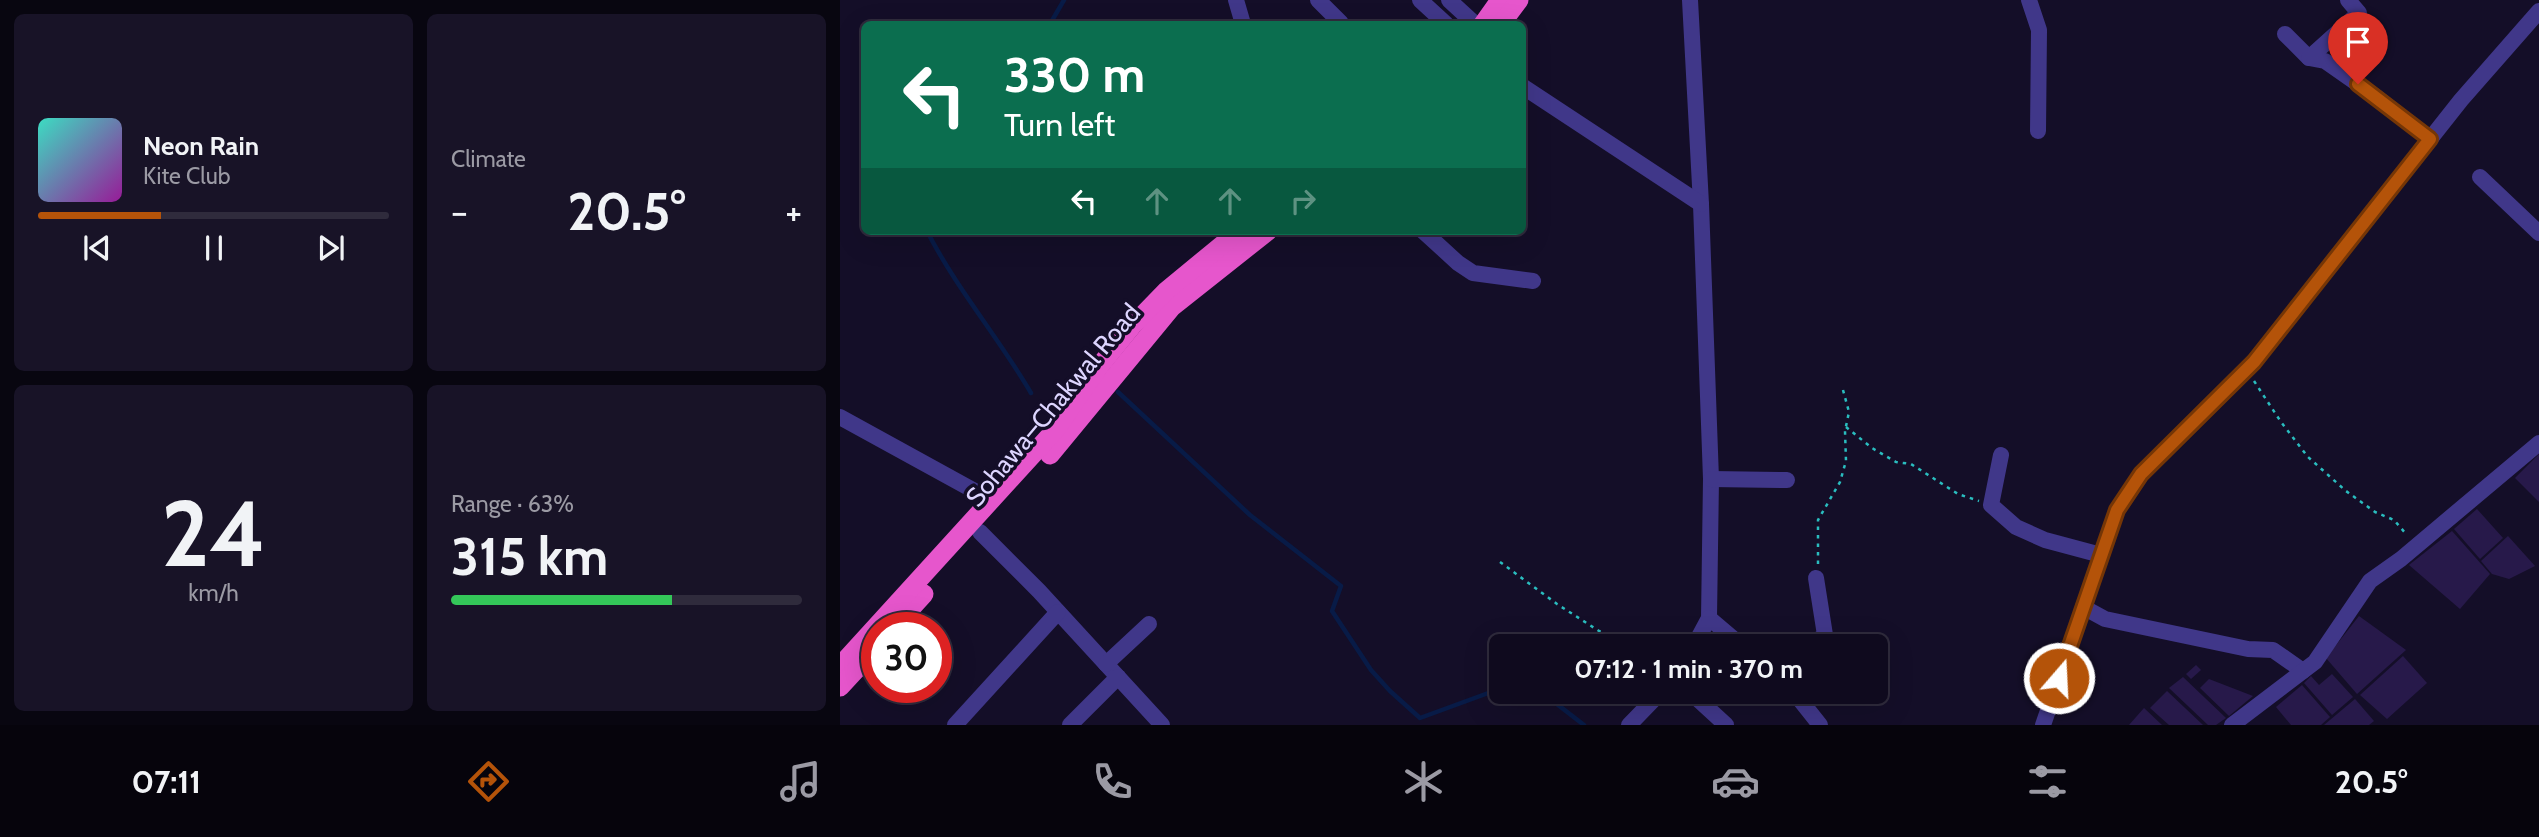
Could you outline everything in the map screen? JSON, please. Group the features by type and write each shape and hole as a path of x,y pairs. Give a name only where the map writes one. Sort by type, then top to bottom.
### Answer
{"highway":[{"path":"1485,21 1500,0"},
{"path":"1503,21 1519,0"},
{"path":"840,666 1056,429 1098,368 1132,326 1166,290 1235,235"},
{"name":"Sohawa–Chakwal Road","path":"908,612 1068,435 1172,307 1263,235"},
{"path":"840,687 861,664"}],"street":[{"path":"1236,0 1242,21"},
{"path":"1318,0 1339,21"},
{"path":"1420,0 1443,21"},
{"path":"1449,0 1472,21"},
{"path":"1690,0 1711,479 1709,618 1700,634"},
{"path":"2029,0 2039,30 2038,131"},
{"path":"2309,58 2359,13 2348,0"},
{"path":"2043,725 2117,510 2141,474 2247,369 2461,100 2539,11"},
{"path":"2285,34 2309,58 2325,61 2430,139"},
{"path":"1526,89 1701,204"},
{"path":"2480,177 2539,233"},
{"path":"1427,235 1473,273 1533,281"},
{"path":"840,417 991,500"},
{"path":"2232,725 2315,662 2370,582 2539,443"},
{"path":"2001,455 1991,505 2016,527 2045,540 2101,555"},
{"path":"1711,479 1787,480"},
{"path":"980,532 1162,725"},
{"path":"1816,578 1825,634"},
{"path":"2083,607 2105,619 2248,649 2273,650 2303,671"},
{"path":"955,725 1058,612"},
{"path":"1709,618 1728,634"},
{"path":"1106,664 1149,624"},
{"path":"1070,725 1118,677"},
{"path":"1629,725 1649,704"},
{"path":"1703,704 1726,725"},
{"path":"1804,704 1821,725"}],"path":[{"path":"2247,369 2281,422 2308,457 2346,491 2375,512 2394,520 2417,546"},
{"path":"1816,578 1820,558 1818,520 1840,482 1846,461 1849,412 1843,390"},
{"path":"1846,428 1896,462 1912,464 1958,494 1991,505"},
{"path":"1500,562 1557,604 1608,634"}],"building":[{"path":"2539,454 2539,502 2515,478"},
{"path":"2477,509 2503,538 2480,559 2454,529"},
{"path":"2452,531 2490,574 2460,609 2409,565"},
{"path":"2508,536 2535,566 2509,579 2492,574 2481,561"},
{"path":"2359,616 2406,650 2357,694 2326,658"},
{"path":"2403,656 2427,683 2387,719 2360,695"},
{"path":"2196,665 2201,670 2191,679 2186,674"},
{"path":"2332,674 2353,697 2332,715 2304,683 2311,676 2319,685"},
{"path":"2183,677 2226,718 2216,725 2208,725 2169,688"},
{"path":"2209,679 2253,696 2229,716 2200,688"},
{"path":"2302,685 2330,717 2321,725 2291,725 2276,707"},
{"path":"2167,691 2203,725 2169,725 2150,708"},
{"path":"2355,699 2374,721 2369,725 2324,725"},
{"path":"2144,708 2162,725 2129,725"}],"waterway":[{"path":"1052,21 1064,0"},
{"path":"929,235 951,273 1031,393"},
{"path":"1118,392 1250,515 1341,586 1332,611 1371,670 1420,718 1489,693"},
{"path":"1557,704 1584,725"}],"route":[{"path":"2059,678 2117,510 2141,474 2254,362 2430,139 2358,84"}]}
